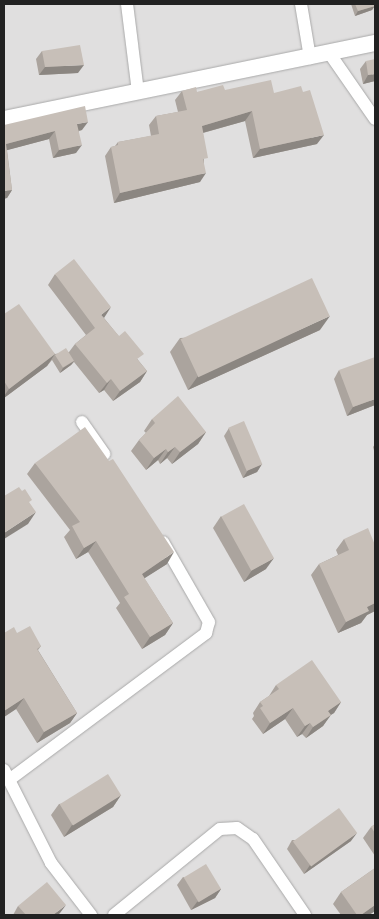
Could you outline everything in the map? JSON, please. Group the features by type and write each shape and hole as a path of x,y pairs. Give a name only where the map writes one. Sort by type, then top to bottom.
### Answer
{"street":[{"path":"127,4 138,92"},
{"path":"301,4 310,58"},
{"path":"4,119 330,54 375,43"},
{"path":"330,54 375,119"},
{"path":"82,422 114,469"},
{"path":"91,915 51,863 6,775 206,634 209,622 156,532"},
{"path":"115,915 220,829 237,828 253,839 305,915"}],"shaded area":[{"path":"4,4 375,4 375,915 4,915"}],"building":[{"path":"355,4 375,4 375,6 358,11"},
{"path":"80,45 84,65 45,67 42,51"},
{"path":"375,59 375,74 368,75 366,61"},
{"path":"271,80 274,93 301,86 303,92 310,90 324,135 260,149 252,111 202,126 208,158 203,159 206,173 120,193 111,147 118,145 118,142 159,134 156,116 187,110 182,91 196,87 197,92 223,85 225,90"},
{"path":"85,106 88,122 77,124 82,145 59,150 55,131 6,144 12,190 4,191 4,125"},
{"path":"74,259 111,307 101,315 119,336 125,331 144,354 137,359 147,371 120,391 111,379 107,383 75,344 95,328 55,274"},
{"path":"312,278 330,316 198,377 181,339"},
{"path":"19,304 55,354 9,389 4,381 4,314"},
{"path":"66,348 74,361 63,368 55,355"},
{"path":"375,357 375,399 353,407 339,370"},
{"path":"178,396 206,432 180,452 175,447 168,452 166,449 154,458 139,440 155,423 152,419"},
{"path":"244,421 262,464 247,471 228,428"},
{"path":"85,427 109,461 113,459 174,552 142,574 173,623 150,637 124,597 129,594 96,541 84,548 72,526 80,522 35,463"},
{"path":"19,487 22,491 25,489 32,500 29,502 36,512 4,533 4,496"},
{"path":"244,504 274,558 251,571 221,517"},
{"path":"368,528 375,545 375,603 367,607 369,611 346,622 319,564 349,550 344,539"},
{"path":"30,626 41,646 37,649 77,713 44,732 24,698 4,711 4,633 14,627 17,633"},
{"path":"312,660 341,702 328,711 331,715 313,727 310,723 305,726 293,708 270,723 260,708 263,706 260,702 279,689 276,685"},
{"path":"108,774 121,795 73,825 60,804"},
{"path":"339,808 357,833 311,867 293,842"},
{"path":"375,824 375,833 371,827"},
{"path":"206,864 221,889 199,902 184,877"},
{"path":"375,868 375,905 361,915 357,915 341,892"},
{"path":"47,882 66,905 53,915 26,915 18,906"}]}
